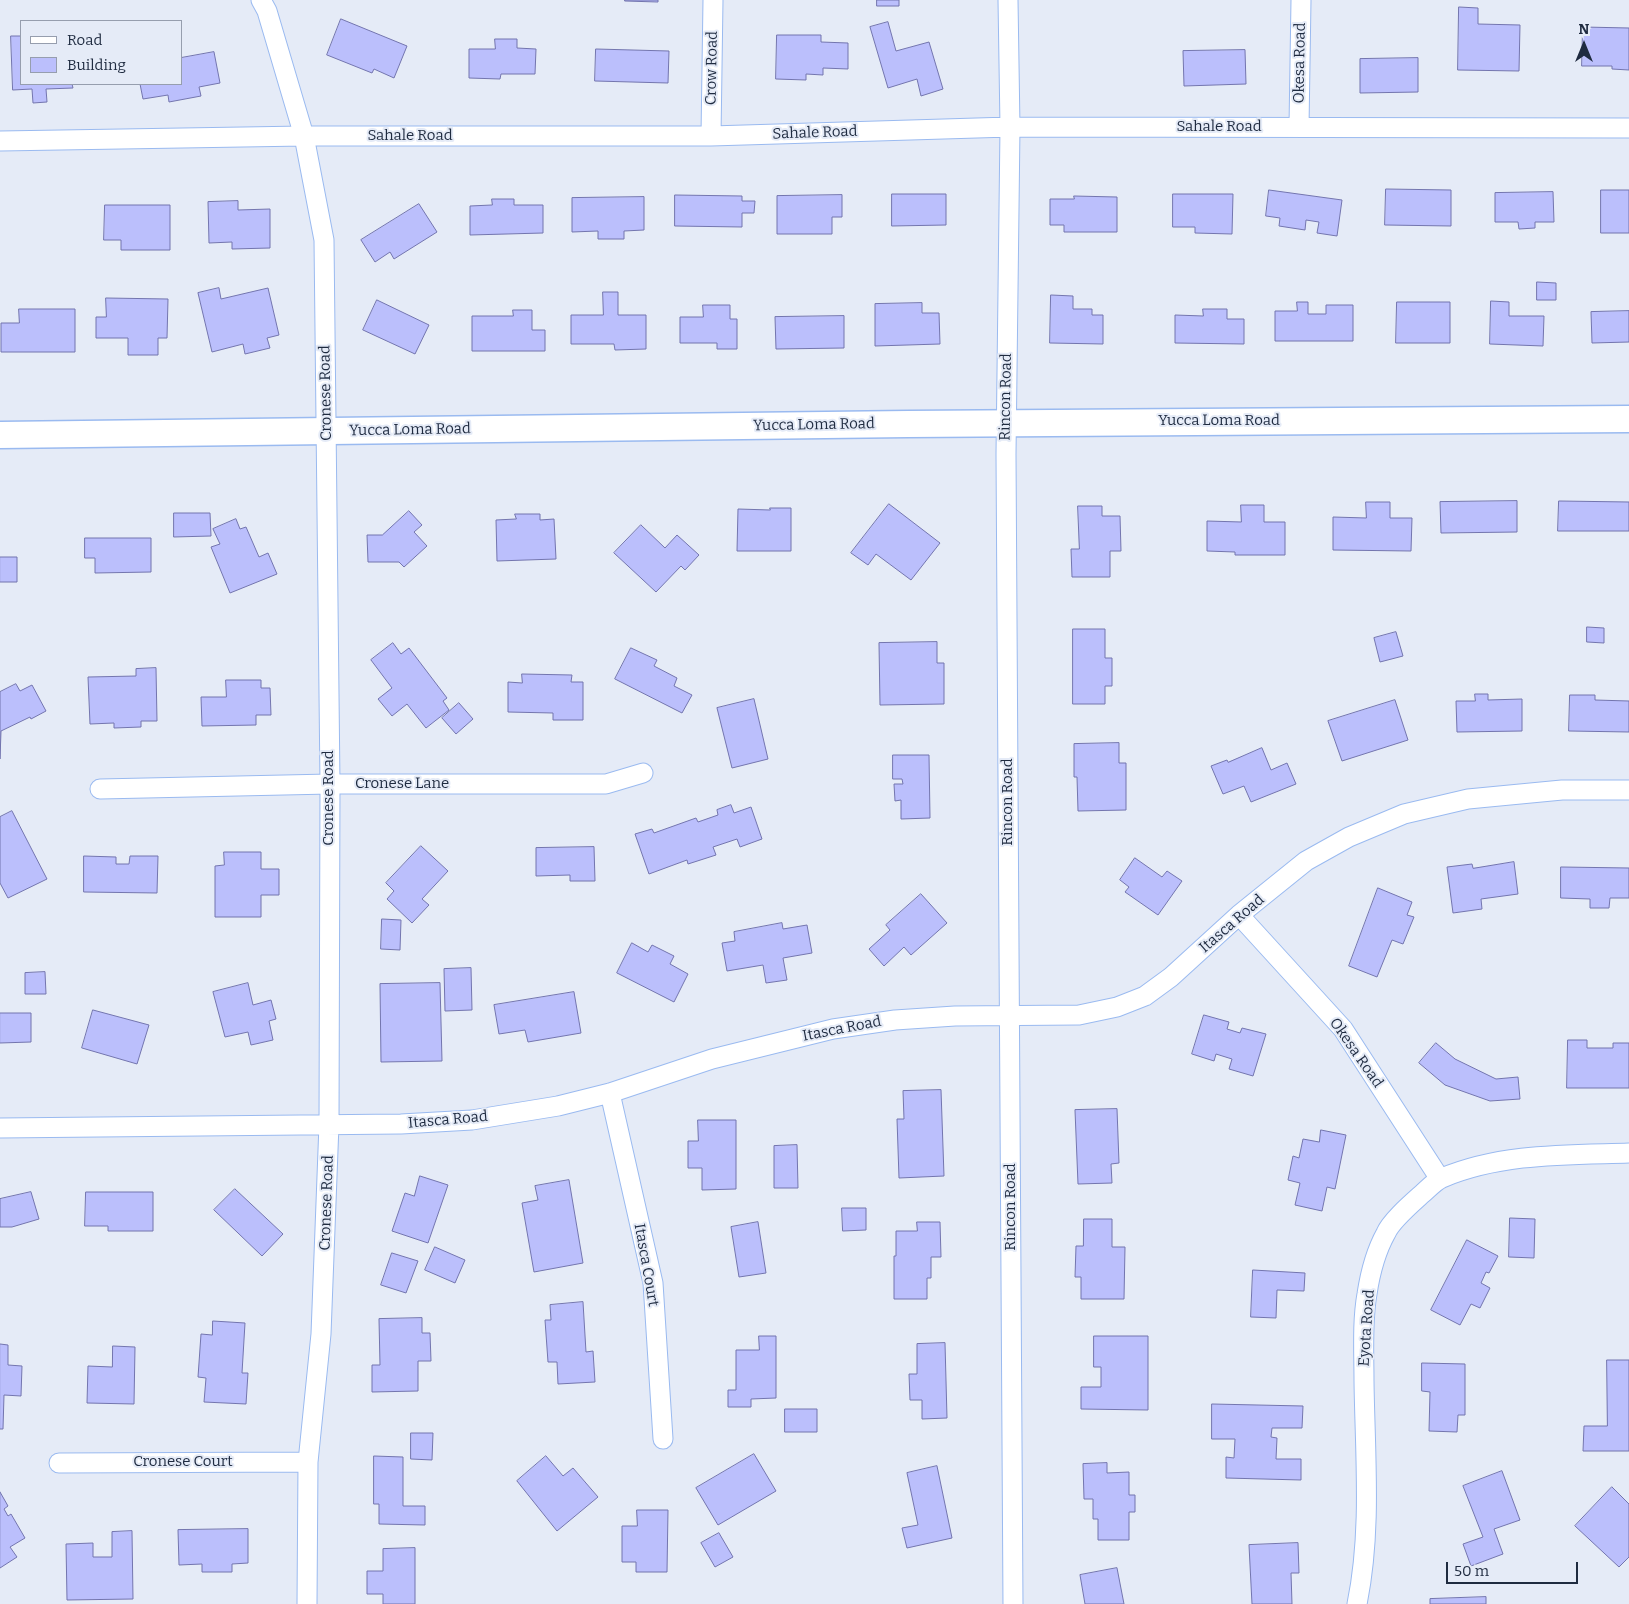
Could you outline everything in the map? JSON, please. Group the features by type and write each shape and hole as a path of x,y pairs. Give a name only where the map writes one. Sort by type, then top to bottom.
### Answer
{"main road":[{"name":"Yucca Loma Road","path":"0,435 1006,423 1629,419"}],"street":[{"name":"Cronese Road","path":"261,0 267,11 304,136 324,240 330,784 330,1124 321,1334 308,1462 308,1604"},
{"name":"Crow Road","path":"711,136 713,0"},
{"name":"Rincon Road","path":"1008,0 1010,127 1006,423 1013,1604"},
{"name":"Okesa Road","path":"1300,127 1301,0"},
{"name":"Sahale Road","path":"0,140 304,136 711,136 1010,127 1629,128"},
{"name":"Cronese Lane","path":"100,788 330,784 606,784 643,773"},
{"name":"Itasca Road","path":"0,1128 401,1124 472,1120 558,1106 610,1093 712,1059 833,1029 895,1020 1079,1015 1117,1007 1145,996 1172,977 1239,915 1306,861 1349,837 1404,814 1468,799 1562,790 1629,790"},
{"name":"Okesa Road","path":"1239,915 1343,1029 1440,1179"},
{"name":"Itasca Court","path":"610,1093 653,1283 663,1439"},
{"name":"Eyota Road","path":"1356,1604 1362,1576 1366,1540 1364,1348 1367,1295 1374,1264 1386,1232 1412,1203 1440,1179 1472,1168 1506,1160 1544,1155 1629,1154"},
{"name":"Cronese Court","path":"59,1463 308,1462"}],"building":[{"path":"658,0 658,2 625,1"},
{"path":"877,0 899,0 899,6 877,6"},
{"path":"1459,7 1478,8 1478,24 1520,25 1519,71 1458,70"},
{"path":"341,19 407,46 394,78 374,69 372,73 327,55"},
{"path":"888,22 896,51 929,42 943,89 921,96 917,79 888,88 870,27"},
{"path":"1583,27 1629,28 1629,70 1612,69 1612,66 1582,66"},
{"path":"777,35 821,35 821,42 848,43 848,69 823,68 823,75 806,74 806,80 776,79"},
{"path":"11,36 20,36 20,85 72,85 73,88 46,89 47,102 33,103 32,89 13,90"},
{"path":"495,39 517,39 517,48 536,49 535,74 501,74 500,79 469,78 469,49 495,49"},
{"path":"596,49 669,51 668,83 595,81"},
{"path":"1245,50 1246,84 1184,86 1183,51"},
{"path":"214,52 220,83 199,87 201,96 169,102 168,95 143,99 140,85 182,85 182,58"},
{"path":"1418,58 1418,92 1360,93 1360,59"},
{"path":"1386,189 1451,190 1451,226 1385,225"},
{"path":"1269,190 1342,200 1337,236 1317,233 1319,222 1306,220 1305,230 1279,226 1280,218 1266,216"},
{"path":"1601,190 1629,190 1629,233 1601,233"},
{"path":"1553,192 1554,222 1535,222 1535,228 1519,229 1518,222 1495,222 1495,193"},
{"path":"892,194 946,194 946,225 892,226"},
{"path":"1173,194 1233,194 1232,234 1195,233 1195,227 1173,227"},
{"path":"675,195 742,196 742,201 755,201 754,213 742,213 742,227 675,226"},
{"path":"842,195 842,217 832,217 832,234 777,234 777,196"},
{"path":"1074,196 1117,197 1117,232 1064,232 1064,225 1050,225 1050,199 1074,199"},
{"path":"644,197 644,230 624,231 624,239 598,239 598,231 572,232 572,198"},
{"path":"492,199 514,199 514,205 543,205 543,233 470,235 470,206 492,205"},
{"path":"238,201 238,210 270,209 270,248 232,249 232,242 209,243 208,202"},
{"path":"419,204 437,232 394,259 390,252 375,262 361,240"},
{"path":"105,205 170,205 170,250 121,250 121,240 104,240"},
{"path":"1537,282 1556,283 1556,300 1537,300"},
{"path":"219,288 221,299 268,288 279,335 267,338 270,348 245,354 243,344 212,352 198,293"},
{"path":"603,292 618,292 618,315 646,315 646,349 615,350 614,344 571,344 571,315 603,315"},
{"path":"1051,295 1073,296 1073,309 1092,309 1092,315 1103,315 1103,344 1050,343"},
{"path":"106,298 168,299 167,338 158,338 158,355 128,355 128,338 96,338 96,317 106,317"},
{"path":"377,300 429,325 415,354 363,330"},
{"path":"1491,301 1509,302 1509,316 1544,316 1543,346 1490,344"},
{"path":"1297,302 1308,302 1308,314 1326,314 1326,305 1353,305 1353,341 1275,341 1275,311 1297,311"},
{"path":"1397,302 1450,302 1450,343 1396,343"},
{"path":"922,303 922,313 939,313 940,344 875,346 875,304"},
{"path":"703,305 730,305 730,319 737,319 737,349 717,349 717,343 680,343 680,317 703,317"},
{"path":"19,309 75,309 75,352 1,352 1,323 19,323"},
{"path":"1203,309 1227,309 1227,319 1244,319 1244,344 1175,343 1175,315 1203,316"},
{"path":"513,310 532,310 532,330 545,330 545,351 472,351 472,316 513,316"},
{"path":"1629,311 1629,342 1592,343 1591,312"},
{"path":"844,316 844,348 776,349 775,317"},
{"path":"1517,501 1517,532 1441,533 1440,502"},
{"path":"1559,501 1629,502 1629,531 1558,531"},
{"path":"1366,502 1390,502 1390,518 1412,518 1411,551 1333,550 1333,517 1366,518"},
{"path":"889,504 940,543 911,580 876,554 868,565 851,553"},
{"path":"1241,505 1264,505 1264,522 1285,522 1285,555 1235,555 1235,552 1207,551 1207,521 1241,522"},
{"path":"1078,506 1102,506 1102,516 1120,516 1121,551 1110,551 1110,577 1072,577 1071,549 1079,549"},
{"path":"770,508 791,508 791,551 737,551 738,509 770,510"},
{"path":"409,511 422,525 414,532 427,546 404,567 399,562 368,562 367,535 382,535"},
{"path":"174,513 210,513 211,536 174,537"},
{"path":"515,514 540,514 540,520 554,519 556,559 497,561 496,520 516,519"},
{"path":"236,519 240,529 246,527 259,557 268,553 277,574 230,593 211,547 220,544 213,529"},
{"path":"641,525 665,548 677,535 699,555 685,570 681,566 656,592 614,553"},
{"path":"85,538 151,538 151,572 95,573 95,558 85,558"},
{"path":"0,557 17,557 17,582 0,582"},
{"path":"1587,627 1604,628 1604,643 1587,642"},
{"path":"1073,629 1105,629 1105,658 1112,658 1112,686 1105,686 1105,704 1073,704"},
{"path":"1396,632 1403,656 1380,662 1374,638"},
{"path":"937,642 937,663 944,663 944,704 880,705 879,643"},
{"path":"393,643 401,654 409,648 447,698 443,701 449,710 426,728 407,704 392,716 378,699 392,688 371,660"},
{"path":"631,648 657,660 654,666 677,678 674,686 692,695 682,713 615,679"},
{"path":"156,668 157,721 141,721 141,727 114,728 114,723 90,724 88,677 136,676 136,669"},
{"path":"522,674 572,675 571,682 583,682 583,720 553,720 553,713 508,712 508,682 522,683"},
{"path":"226,680 261,680 261,688 270,688 271,715 256,715 256,725 202,726 201,697 226,697"},
{"path":"16,684 20,691 32,685 46,711 1,731 0,759 0,692"},
{"path":"1475,694 1488,694 1488,700 1522,699 1522,731 1457,732 1456,701 1475,701"},
{"path":"1570,695 1595,695 1595,700 1629,701 1629,732 1569,731"},
{"path":"754,699 768,759 732,768 717,708"},
{"path":"1395,700 1408,740 1342,761 1328,721"},
{"path":"459,703 473,719 456,734 442,718"},
{"path":"1119,743 1119,763 1126,763 1126,810 1078,811 1077,777 1074,777 1074,744"},
{"path":"1262,748 1271,770 1287,763 1296,784 1251,802 1244,786 1223,794 1211,766 1227,760 1228,762"},
{"path":"893,755 929,755 930,818 901,819 901,800 895,801 894,784 903,784 902,779 893,779"},
{"path":"731,805 734,813 751,807 762,839 740,847 737,839 713,847 716,855 688,864 687,860 649,874 635,834 652,829 654,833 696,818 698,822 718,815 717,810"},
{"path":"12,811 47,879 8,898 0,883 0,817"},
{"path":"421,846 448,871 422,899 429,905 412,923 387,899 394,891 386,883"},
{"path":"594,847 595,881 570,881 570,875 536,876 536,848"},
{"path":"224,852 261,852 261,869 279,869 279,895 261,895 261,917 215,917 215,866 224,865"},
{"path":"84,856 116,857 116,864 129,864 130,856 158,856 157,893 84,892"},
{"path":"1135,858 1162,877 1167,871 1182,881 1158,915 1125,892 1129,887 1120,880"},
{"path":"1514,862 1518,894 1481,899 1482,909 1453,913 1447,867 1472,864 1473,868"},
{"path":"1561,867 1629,868 1629,898 1610,898 1609,908 1590,908 1590,899 1561,898"},
{"path":"1378,888 1412,902 1407,915 1414,917 1403,944 1392,940 1377,977 1349,966"},
{"path":"921,894 947,923 911,955 904,947 884,966 869,949 890,930 886,925"},
{"path":"382,919 401,920 400,950 381,949"},
{"path":"782,923 783,929 807,925 812,953 783,958 787,980 766,983 763,965 727,971 722,943 735,941 734,932"},
{"path":"632,943 648,952 652,945 674,956 670,964 688,974 674,1002 617,973"},
{"path":"471,968 472,1010 445,1011 444,969"},
{"path":"45,972 46,994 25,994 25,973"},
{"path":"248,983 253,1005 271,1000 276,1019 269,1021 273,1040 251,1045 248,1032 225,1037 213,992"},
{"path":"440,983 442,1061 381,1062 380,984"},
{"path":"574,992 581,1033 528,1042 525,1030 499,1034 494,1005"},
{"path":"93,1010 149,1025 137,1064 82,1048"},
{"path":"0,1013 31,1013 31,1042 0,1043"},
{"path":"1204,1015 1229,1022 1227,1029 1240,1033 1242,1028 1266,1034 1253,1076 1229,1069 1232,1059 1216,1054 1214,1061 1192,1054"},
{"path":"1568,1040 1587,1040 1587,1048 1613,1048 1613,1043 1629,1043 1629,1088 1567,1088"},
{"path":"1436,1043 1455,1059 1496,1079 1518,1077 1520,1099 1490,1101 1445,1085 1419,1063"},
{"path":"941,1090 944,1176 899,1178 897,1119 904,1119 903,1091"},
{"path":"1117,1109 1119,1163 1111,1164 1112,1183 1078,1184 1075,1110"},
{"path":"698,1120 736,1120 736,1189 702,1190 702,1168 688,1168 688,1141 698,1141"},
{"path":"1321,1130 1346,1135 1335,1189 1327,1187 1322,1211 1295,1205 1300,1183 1288,1180 1293,1156 1299,1158 1303,1139 1319,1142"},
{"path":"797,1145 798,1188 774,1188 774,1146"},
{"path":"420,1176 448,1185 428,1243 392,1231 405,1193 414,1196"},
{"path":"569,1180 583,1263 534,1272 522,1203 538,1200 535,1186"},
{"path":"235,1189 283,1234 262,1256 214,1210"},
{"path":"31,1192 39,1219 12,1227 0,1227 0,1199"},
{"path":"86,1192 153,1192 153,1231 108,1231 108,1226 85,1226"},
{"path":"842,1208 866,1208 866,1230 843,1231"},
{"path":"1510,1218 1535,1219 1534,1258 1509,1257"},
{"path":"1084,1219 1112,1219 1112,1247 1125,1247 1124,1299 1081,1299 1081,1277 1075,1277 1076,1246 1083,1246"},
{"path":"758,1222 766,1273 739,1277 731,1227"},
{"path":"917,1222 940,1222 941,1257 931,1257 931,1278 927,1278 927,1299 894,1299 896,1231 917,1231"},
{"path":"1467,1240 1498,1256 1489,1273 1486,1272 1481,1283 1490,1288 1480,1308 1471,1304 1460,1325 1431,1310"},
{"path":"435,1247 465,1260 455,1283 425,1270"},
{"path":"392,1253 418,1261 406,1293 381,1285"},
{"path":"1253,1270 1305,1273 1304,1291 1277,1290 1276,1318 1251,1317"},
{"path":"583,1302 586,1352 593,1351 595,1382 558,1384 557,1362 548,1362 545,1320 551,1320 550,1305"},
{"path":"422,1318 422,1333 430,1333 431,1361 418,1361 418,1391 372,1392 372,1365 380,1365 379,1319"},
{"path":"213,1321 245,1323 242,1373 248,1373 246,1404 204,1402 206,1378 198,1377 201,1334 212,1335"},
{"path":"759,1336 776,1336 776,1398 751,1399 751,1407 728,1407 728,1390 736,1390 736,1350 759,1350"},
{"path":"1094,1336 1148,1336 1148,1410 1081,1409 1081,1387 1101,1387 1101,1367 1094,1367"},
{"path":"945,1343 947,1418 922,1419 922,1400 910,1400 909,1374 917,1374 917,1344"},
{"path":"0,1344 8,1345 8,1365 22,1366 21,1396 4,1395 3,1429 0,1429"},
{"path":"113,1346 135,1347 134,1404 87,1403 88,1366 112,1367"},
{"path":"1607,1360 1629,1360 1629,1451 1583,1451 1584,1426 1607,1426"},
{"path":"1422,1363 1465,1364 1465,1415 1458,1415 1457,1432 1429,1431 1430,1392 1422,1391"},
{"path":"1212,1404 1303,1406 1302,1428 1272,1428 1271,1437 1277,1438 1276,1459 1301,1459 1301,1480 1226,1478 1226,1457 1234,1458 1235,1439 1212,1439"},
{"path":"785,1409 817,1409 817,1432 785,1432"},
{"path":"411,1433 433,1433 432,1460 411,1459"},
{"path":"754,1454 776,1491 718,1525 696,1488"},
{"path":"374,1456 403,1457 403,1506 425,1506 425,1525 379,1524 379,1504 374,1504"},
{"path":"546,1456 563,1476 573,1468 598,1497 557,1531 517,1481"},
{"path":"1107,1463 1107,1473 1129,1472 1129,1495 1135,1495 1135,1512 1129,1512 1129,1540 1098,1540 1098,1519 1093,1519 1093,1499 1084,1499 1083,1464"},
{"path":"937,1466 952,1538 907,1548 902,1528 918,1525 907,1473"},
{"path":"1502,1471 1520,1520 1494,1529 1503,1554 1471,1566 1463,1544 1483,1537 1463,1486"},
{"path":"1612,1487 1629,1504 1629,1557 1619,1567 1575,1526"},
{"path":"0,1492 8,1506 4,1509 8,1516 11,1514 25,1538 10,1547 17,1557 0,1568"},
{"path":"637,1510 668,1510 667,1572 636,1572 636,1562 622,1562 622,1526 637,1526"},
{"path":"248,1529 248,1563 232,1564 232,1572 202,1572 202,1564 179,1565 178,1530"},
{"path":"132,1531 133,1599 67,1600 66,1544 93,1543 93,1557 112,1557 112,1532"},
{"path":"719,1533 733,1557 715,1567 701,1543"},
{"path":"1298,1543 1299,1573 1291,1573 1292,1604 1252,1604 1249,1545"},
{"path":"415,1548 415,1604 383,1604 383,1594 367,1594 367,1571 383,1571 383,1549"},
{"path":"1117,1568 1124,1604 1085,1604 1080,1575"},
{"path":"1486,1597 1486,1604 1430,1604 1430,1599"}]}
